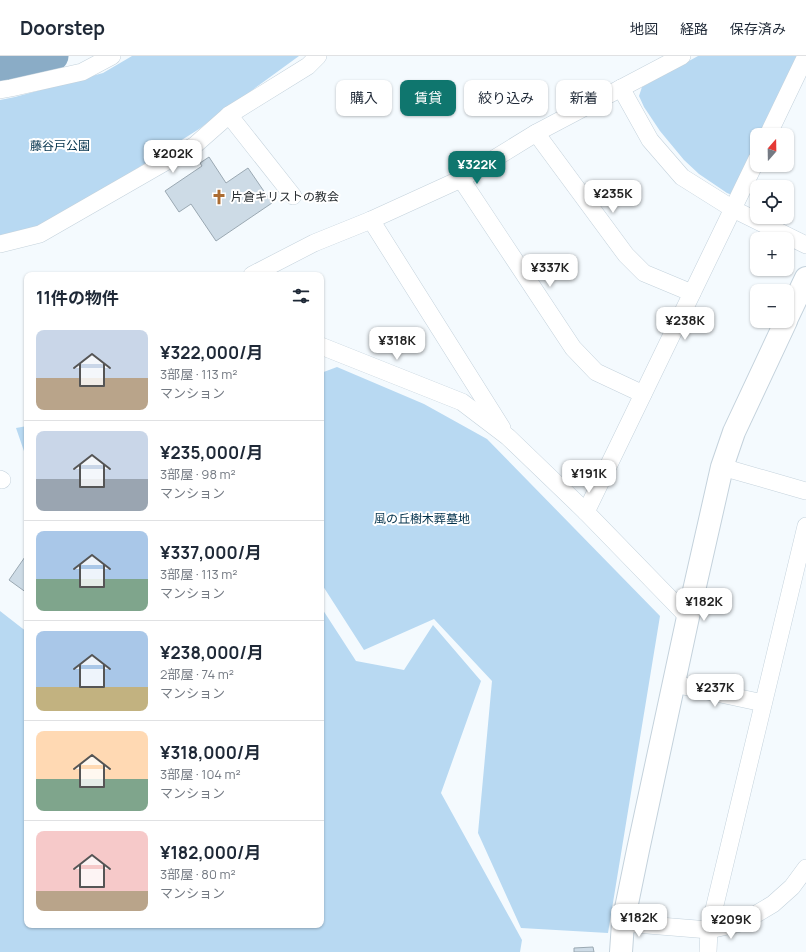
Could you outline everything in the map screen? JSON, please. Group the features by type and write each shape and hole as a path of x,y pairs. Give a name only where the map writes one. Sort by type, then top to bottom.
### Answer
{"street":[{"path":"0,90 82,72 112,56"},
{"path":"0,244 40,234 195,144 229,115 308,66 318,56"},
{"path":"258,272 314,243 371,220 461,179 536,133 682,56"},
{"path":"771,128 806,56"},
{"path":"621,88 650,140 682,177 733,209 806,245"},
{"path":"229,115 293,196"},
{"path":"536,133 626,256 644,274 692,294"},
{"path":"586,512 751,172"},
{"path":"461,179 573,348 596,372 643,394"},
{"path":"371,220 508,436"},
{"path":"794,303 806,278"},
{"path":"621,952 623,923 688,617 722,467 734,432 783,328"},
{"path":"324,347 462,402 508,436 586,512 688,617"},
{"path":"722,467 806,491"},
{"path":"708,952 709,930 763,703 800,581 806,526"},
{"path":"674,684 763,703"},
{"path":"623,923 709,930 741,923 774,904 792,887 806,868"}],"green space":[{"name":"藤谷戸公園","path":"132,56 299,56 199,129 122,178 31,232 0,240 0,100 103,73"},
{"path":"698,56 800,56 764,128 750,128 750,158 732,195 699,174 684,160 660,131 644,107 639,96 642,87"},
{"name":"風の丘樹木葬墓地","path":"337,367 424,404 487,439 660,616 608,933 521,928 478,833 492,681 434,619 364,650 324,588 324,372"},
{"path":"24,427 24,451 16,428"},
{"path":"0,611 24,630 24,928 324,928 324,612 356,661 404,670 433,625 481,681 441,793 522,940 520,952 0,952"}],"building":[{"name":"片倉キリストの教会","path":"209,157 226,183 248,168 272,203 216,241 191,204 179,212 165,191 202,166 200,163"},
{"path":"24,558 24,591 9,580"},
{"path":"593,947 594,952 574,952 574,948"}],"waterway":[{"path":"0,68 15,66 53,56"}],"place":[{"name":"片倉キリストの教会","path":"219,197"}]}
